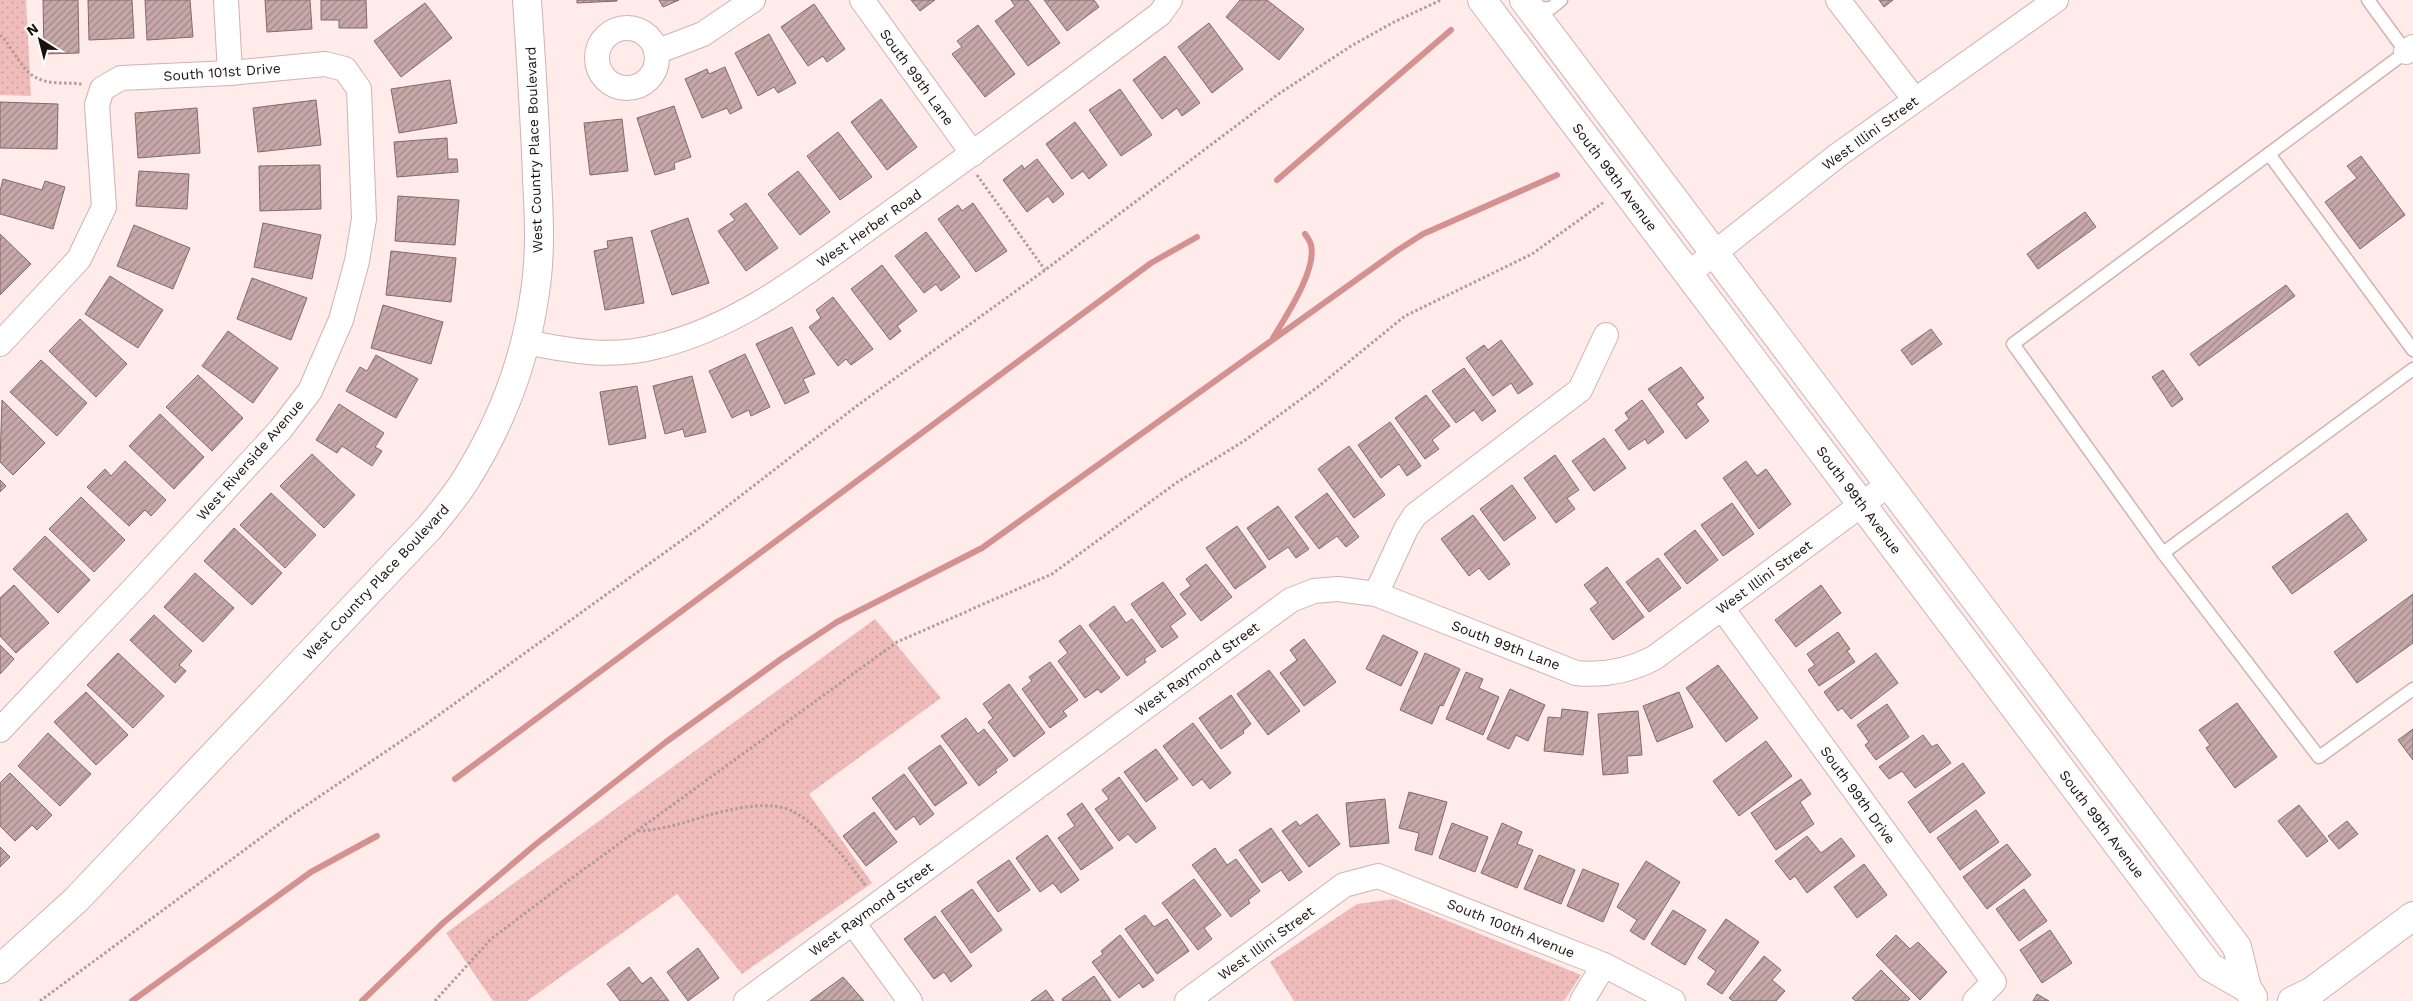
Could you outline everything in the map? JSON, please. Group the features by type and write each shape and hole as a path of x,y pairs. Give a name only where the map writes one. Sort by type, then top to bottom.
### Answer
{"main road":[{"name":"West Country Place Boulevard","path":"0,969 76,900 429,528 468,477 494,429 512,387 536,291 539,238 535,124 527,0"},
{"name":"South 99th Avenue","path":"1527,5 2237,947 2252,994"},
{"name":"South 99th Avenue","path":"1489,9 2210,967 2252,994"},
{"path":"2292,1001 2311,992 2413,916"}],"street":[{"path":"226,0 230,73"},
{"path":"656,52 704,34 753,0"},
{"name":"South 99th Lane","path":"862,0 970,156"},
{"name":"West Herber Road","path":"524,342 570,351 615,354 659,346 700,332 762,302 970,156 1160,14 1170,0"},
{"path":"1838,0 1915,100"},
{"name":"West Illini Street","path":"1688,274 1838,155 2056,0"},
{"name":"South 101st Drive","path":"102,89 120,78 230,73 325,64 345,69"},
{"name":"West Riverside Avenue","path":"0,730 227,488 280,430 310,391 341,320 357,260 364,219 359,89 345,69"},
{"path":"0,344 79,259 104,207 97,105 102,89"},
{"path":"1376,594 1406,529 1415,515 1580,390 1606,335"},
{"name":"West Illini Street","path":"1638,666 1654,658 1888,485"},
{"name":"West Raymond Street","path":"746,1001 1292,600 1314,591 1322,590 1338,589 1376,594"},
{"name":"South 99th Lane","path":"1376,594 1576,672 1604,674 1638,666"},
{"name":"South 99th Drive","path":"1722,608 1994,982 1975,1001"},
{"name":"South 100th Avenue","path":"1344,886 1378,876 1604,965 1673,1001"},
{"name":"West Illini Street","path":"1187,1001 1344,886"},
{"path":"853,923 910,1001"},
{"path":"1582,1001 1604,965"}],"lane":[{"path":"1527,5 1551,8 1561,0"},
{"path":"2368,0 2410,49 2013,344 2163,553 2319,757 2413,689"},
{"path":"2269,154 2413,350"},
{"path":"2163,553 2413,370"}],"path":[{"path":"40,1001 289,817 422,727 704,525 858,405 1045,270 1277,95 1351,46 1394,22 1441,0"},
{"path":"0,36 9,44 25,69 39,79 80,83 102,89"},
{"path":"970,156 1045,270"},
{"path":"434,1001 491,939 897,642 1052,574 1176,483 1244,441 1318,386 1405,316 1532,254 1608,199"},
{"path":"638,831 654,830 731,809 769,806 785,808 800,816 820,832 880,903"}],"shaded area":[{"path":"0,0 26,0 31,96 0,95"},
{"path":"875,619 941,698 809,794 872,883 742,974 677,894 527,1001 493,1001 446,933"},
{"path":"1394,899 1581,975 1564,1001 1294,1001 1270,962 1357,904"}],"building":[{"path":"43,0 78,0 79,53 44,54"},
{"path":"88,0 132,0 134,38 89,40"},
{"path":"145,0 190,0 193,37 147,40"},
{"path":"265,0 310,0 312,29 267,32"},
{"path":"321,0 366,0 367,28 339,28 339,20 321,20"},
{"path":"577,0 617,0 617,1 577,3"},
{"path":"659,0 679,0 663,7"},
{"path":"911,0 935,0 920,11"},
{"path":"1011,0 1028,0 1060,43 1028,66 995,21 1015,6"},
{"path":"1044,0 1094,0 1099,7 1067,31"},
{"path":"1240,0 1267,0 1304,29 1279,60 1226,17"},
{"path":"1879,0 1893,0 1884,7"},
{"path":"425,3 452,38 401,77 374,41"},
{"path":"814,4 845,49 827,62 823,56 808,66 781,27"},
{"path":"1209,23 1243,69 1212,93 1178,47"},
{"path":"978,25 1015,74 985,97 952,54 962,47 957,41"},
{"path":"769,34 796,83 778,93 774,87 758,96 735,53"},
{"path":"1165,56 1200,103 1182,116 1177,108 1162,119 1133,80"},
{"path":"725,67 742,108 730,114 727,108 702,118 685,79 707,69 709,74"},
{"path":"450,80 457,123 399,133 391,89"},
{"path":"1120,89 1152,135 1121,156 1089,110"},
{"path":"881,99 917,147 887,170 851,122"},
{"path":"316,100 321,145 258,152 253,108"},
{"path":"0,102 58,104 57,149 0,148"},
{"path":"674,106 691,157 674,163 675,169 655,175 637,118"},
{"path":"197,108 200,153 138,158 135,113"},
{"path":"622,119 628,171 590,175 584,123"},
{"path":"1075,122 1107,165 1089,179 1083,171 1072,179 1046,144"},
{"path":"838,132 872,177 840,200 807,156"},
{"path":"447,138 448,159 457,159 458,172 397,177 394,142"},
{"path":"2361,156 2405,215 2360,249 2325,202 2357,178 2347,166"},
{"path":"1037,159 1064,194 1053,203 1048,196 1027,212 1003,180 1022,165 1024,169"},
{"path":"320,165 321,209 260,211 259,166"},
{"path":"139,171 189,174 187,209 136,206"},
{"path":"798,171 830,212 800,235 768,194"},
{"path":"3,179 42,190 45,181 65,187 53,229 0,214 0,191"},
{"path":"398,196 459,200 455,245 395,241"},
{"path":"746,203 778,248 746,271 718,231 735,220 730,214"},
{"path":"973,203 1007,251 976,272 938,219 958,205 962,211"},
{"path":"2085,212 2096,227 2038,269 2027,254"},
{"path":"688,218 709,283 672,295 651,231"},
{"path":"263,223 321,235 312,279 254,267"},
{"path":"134,225 190,248 173,289 117,266"},
{"path":"926,232 960,277 941,291 936,284 924,293 895,256"},
{"path":"0,234 31,264 0,295"},
{"path":"632,237 644,303 605,310 594,251 608,248 607,241"},
{"path":"391,251 456,258 451,302 386,295"},
{"path":"882,265 917,311 897,326 901,331 890,340 851,289"},
{"path":"110,276 163,310 138,348 85,314"},
{"path":"252,278 307,298 291,340 237,319"},
{"path":"2286,285 2295,296 2199,366 2190,354"},
{"path":"833,297 873,349 851,365 846,359 838,366 809,327 821,318 816,310"},
{"path":"383,305 443,322 431,364 371,348"},
{"path":"80,319 127,364 96,397 49,351"},
{"path":"792,327 815,374 803,379 809,392 785,404 756,344"},
{"path":"1931,329 1942,344 1912,365 1901,350"},
{"path":"228,331 278,368 253,403 202,366"},
{"path":"1501,340 1533,384 1518,394 1511,383 1493,396 1466,358 1484,345 1488,350"},
{"path":"745,354 770,407 751,416 749,410 732,418 709,371"},
{"path":"376,355 418,379 396,418 346,391 360,367 367,371"},
{"path":"41,360 87,403 57,436 10,392"},
{"path":"1681,367 1704,398 1696,404 1709,421 1686,439 1648,389"},
{"path":"1464,368 1496,411 1482,421 1474,410 1456,423 1432,391"},
{"path":"2163,370 2183,399 2172,407 2152,377"},
{"path":"198,375 243,418 212,451 166,407"},
{"path":"692,376 706,432 685,437 683,429 665,434 653,386"},
{"path":"637,386 646,438 609,445 600,392"},
{"path":"1426,395 1450,426 1432,440 1439,449 1425,459 1395,418"},
{"path":"2,400 45,443 13,475 0,462"},
{"path":"1642,400 1664,432 1648,444 1645,439 1629,450 1615,430 1629,419 1625,413"},
{"path":"339,404 384,433 375,447 382,451 372,466 342,446 337,453 316,440"},
{"path":"160,414 204,457 174,489 129,446"},
{"path":"1390,422 1421,466 1407,476 1399,464 1381,478 1358,445"},
{"path":"1604,438 1626,468 1594,491 1572,461"},
{"path":"1349,446 1385,495 1354,518 1318,469"},
{"path":"312,454 355,495 324,528 280,486"},
{"path":"1555,455 1579,490 1567,498 1575,509 1556,523 1524,478"},
{"path":"125,461 166,500 151,516 145,510 129,526 87,487 105,469 111,476"},
{"path":"1746,461 1757,476 1766,469 1791,504 1759,529 1723,478"},
{"path":"0,480 6,486 0,492"},
{"path":"1512,485 1536,518 1504,541 1480,509"},
{"path":"271,493 316,535 285,568 240,525"},
{"path":"1327,493 1359,537 1346,547 1337,536 1319,549 1295,517"},
{"path":"81,497 125,540 94,572 49,529"},
{"path":"1732,503 1754,534 1723,556 1701,525"},
{"path":"1278,506 1309,549 1296,558 1288,547 1269,560 1247,528"},
{"path":"2347,513 2367,540 2292,594 2272,567"},
{"path":"1473,515 1510,564 1489,580 1479,568 1469,576 1441,539"},
{"path":"1237,526 1266,567 1235,589 1206,548"},
{"path":"234,528 282,573 252,605 204,561"},
{"path":"1695,530 1718,560 1687,584 1664,554"},
{"path":"45,536 90,580 58,613 13,569"},
{"path":"1658,558 1681,588 1649,612 1626,582"},
{"path":"1206,564 1232,597 1201,621 1180,594 1191,586 1186,579"},
{"path":"1607,567 1644,617 1613,640 1590,609 1598,603 1584,585"},
{"path":"195,573 234,608 203,642 164,607"},
{"path":"1163,582 1186,614 1170,626 1178,637 1162,648 1131,604"},
{"path":"14,585 49,623 16,653 0,636 0,598"},
{"path":"1821,585 1841,613 1796,647 1775,620"},
{"path":"2413,594 2413,643 2357,683 2334,652"},
{"path":"1114,606 1126,623 1132,619 1156,651 1144,659 1146,662 1127,676 1089,625"},
{"path":"154,615 192,651 179,665 186,671 175,683 130,640"},
{"path":"1080,625 1120,678 1101,693 1098,689 1085,698 1058,661 1068,653 1059,641"},
{"path":"1838,632 1850,649 1847,651 1855,662 1819,686 1808,670 1815,665 1807,654"},
{"path":"1383,635 1418,652 1401,686 1366,669"},
{"path":"1304,639 1336,682 1304,706 1280,673 1297,660 1290,650"},
{"path":"0,645 14,659 0,674"},
{"path":"118,653 164,696 133,728 87,685"},
{"path":"1425,653 1460,669 1443,706 1440,705 1432,724 1400,710"},
{"path":"1876,653 1898,683 1851,719 1842,708 1838,711 1824,692"},
{"path":"1050,662 1078,700 1063,711 1067,716 1050,728 1022,689 1032,681 1029,677"},
{"path":"1718,665 1758,718 1726,742 1686,688"},
{"path":"1269,670 1300,711 1268,735 1237,694"},
{"path":"1466,672 1483,679 1479,688 1499,697 1483,735 1446,719"},
{"path":"1009,684 1045,733 1014,757 988,722 993,718 983,704"},
{"path":"1510,689 1545,705 1528,741 1516,735 1509,749 1487,739"},
{"path":"86,692 128,735 96,765 54,722"},
{"path":"1679,692 1693,727 1657,742 1643,706"},
{"path":"1231,695 1251,724 1243,731 1244,733 1221,749 1199,718"},
{"path":"2237,703 2277,757 2235,788 2206,748 2210,745 2199,730"},
{"path":"1887,704 1909,737 1876,760 1865,745 1869,742 1857,725"},
{"path":"1562,709 1588,712 1583,755 1544,751 1548,717 1561,718"},
{"path":"1638,711 1642,755 1627,756 1628,773 1603,775 1598,714"},
{"path":"966,718 978,734 984,729 1008,760 995,770 997,772 979,786 941,736"},
{"path":"1193,723 1231,773 1210,789 1202,779 1193,786 1163,746"},
{"path":"2413,729 2413,760 2398,740"},
{"path":"48,733 91,774 60,806 18,766"},
{"path":"1923,735 1932,747 1937,744 1951,763 1915,788 1902,771 1889,779 1879,767"},
{"path":"1766,741 1792,776 1739,816 1713,781"},
{"path":"940,745 967,783 935,806 908,768"},
{"path":"1156,749 1178,779 1146,802 1124,772"},
{"path":"1963,763 1985,793 1930,833 1908,802"},
{"path":"10,773 52,815 37,830 32,825 15,841 0,826 0,783"},
{"path":"904,774 934,814 920,825 914,816 896,830 872,798"},
{"path":"1119,777 1156,828 1136,843 1128,834 1119,841 1095,809 1109,799 1102,790"},
{"path":"1801,779 1811,794 1800,802 1814,824 1776,850 1751,813"},
{"path":"1409,792 1447,802 1432,855 1415,850 1419,833 1399,828"},
{"path":"1385,799 1389,843 1350,847 1346,803"},
{"path":"1082,803 1113,848 1081,870 1058,838 1075,826 1067,814"},
{"path":"2299,805 2328,841 2307,857 2278,821"},
{"path":"1976,810 1999,842 1960,870 1937,838"},
{"path":"874,812 897,842 866,866 843,836"},
{"path":"1317,814 1340,844 1309,867 1282,831 1296,821 1300,826"},
{"path":"2347,821 2358,834 2339,849 2328,836"},
{"path":"1452,823 1488,837 1475,872 1439,858"},
{"path":"1502,823 1522,832 1517,844 1533,850 1517,888 1481,873"},
{"path":"1271,828 1302,872 1289,881 1281,870 1262,883 1239,850"},
{"path":"1047,835 1079,880 1061,893 1053,883 1040,892 1016,858"},
{"path":"1807,836 1821,853 1841,838 1855,856 1807,893 1795,876 1790,880 1775,861"},
{"path":"2007,844 2031,875 1987,909 1963,877"},
{"path":"0,847 10,857 0,867"},
{"path":"1215,848 1227,865 1236,859 1260,891 1248,900 1250,903 1231,917 1192,865"},
{"path":"1539,855 1575,870 1561,904 1524,889"},
{"path":"1009,860 1030,890 998,912 977,882"},
{"path":"1646,861 1680,882 1644,940 1630,931 1637,920 1617,907"},
{"path":"1864,864 1887,895 1857,918 1834,887"},
{"path":"1583,869 1619,884 1603,922 1567,906"},
{"path":"1194,879 1221,915 1204,928 1212,939 1198,950 1162,903"},
{"path":"972,889 1002,930 971,953 941,911"},
{"path":"2024,889 2047,921 2019,941 1996,909"},
{"path":"1673,910 1706,930 1685,965 1651,944"},
{"path":"1145,915 1154,927 1167,919 1189,951 1157,974 1125,929"},
{"path":"935,916 972,966 951,982 944,972 934,979 904,939"},
{"path":"1726,919 1759,942 1722,994 1707,984 1716,971 1698,958"},
{"path":"2050,930 2072,963 2042,983 2020,950"},
{"path":"1120,935 1154,980 1143,988 1139,983 1119,998 1092,962 1103,954 1101,951"},
{"path":"1896,935 1910,949 1918,942 1947,972 1920,1000 1876,955"},
{"path":"698,948 719,978 688,1001 667,972"},
{"path":"1764,956 1781,970 1772,980 1785,991 1776,1001 1733,1001 1729,998"},
{"path":"629,967 642,984 651,977 669,1001 620,1001 607,984"},
{"path":"1881,970 1910,999 1907,1001 1856,1001 1852,998"},
{"path":"1094,976 1111,1001 1063,1001 1062,999"},
{"path":"843,977 864,1001 810,1001"},
{"path":"1046,990 1054,1001 1031,1001"},
{"path":"2037,994 2049,1001 2033,1001"}],"waterway":[{"path":"1277,180 1451,30"},
{"path":"362,1001 443,923 536,844 666,742 781,659 837,622 982,548 1423,234 1557,175"},
{"path":"1273,338 1305,280 1312,255 1311,245 1305,234"},
{"path":"455,779 1151,263 1197,237"},
{"path":"132,1001 311,872 377,836"}]}
